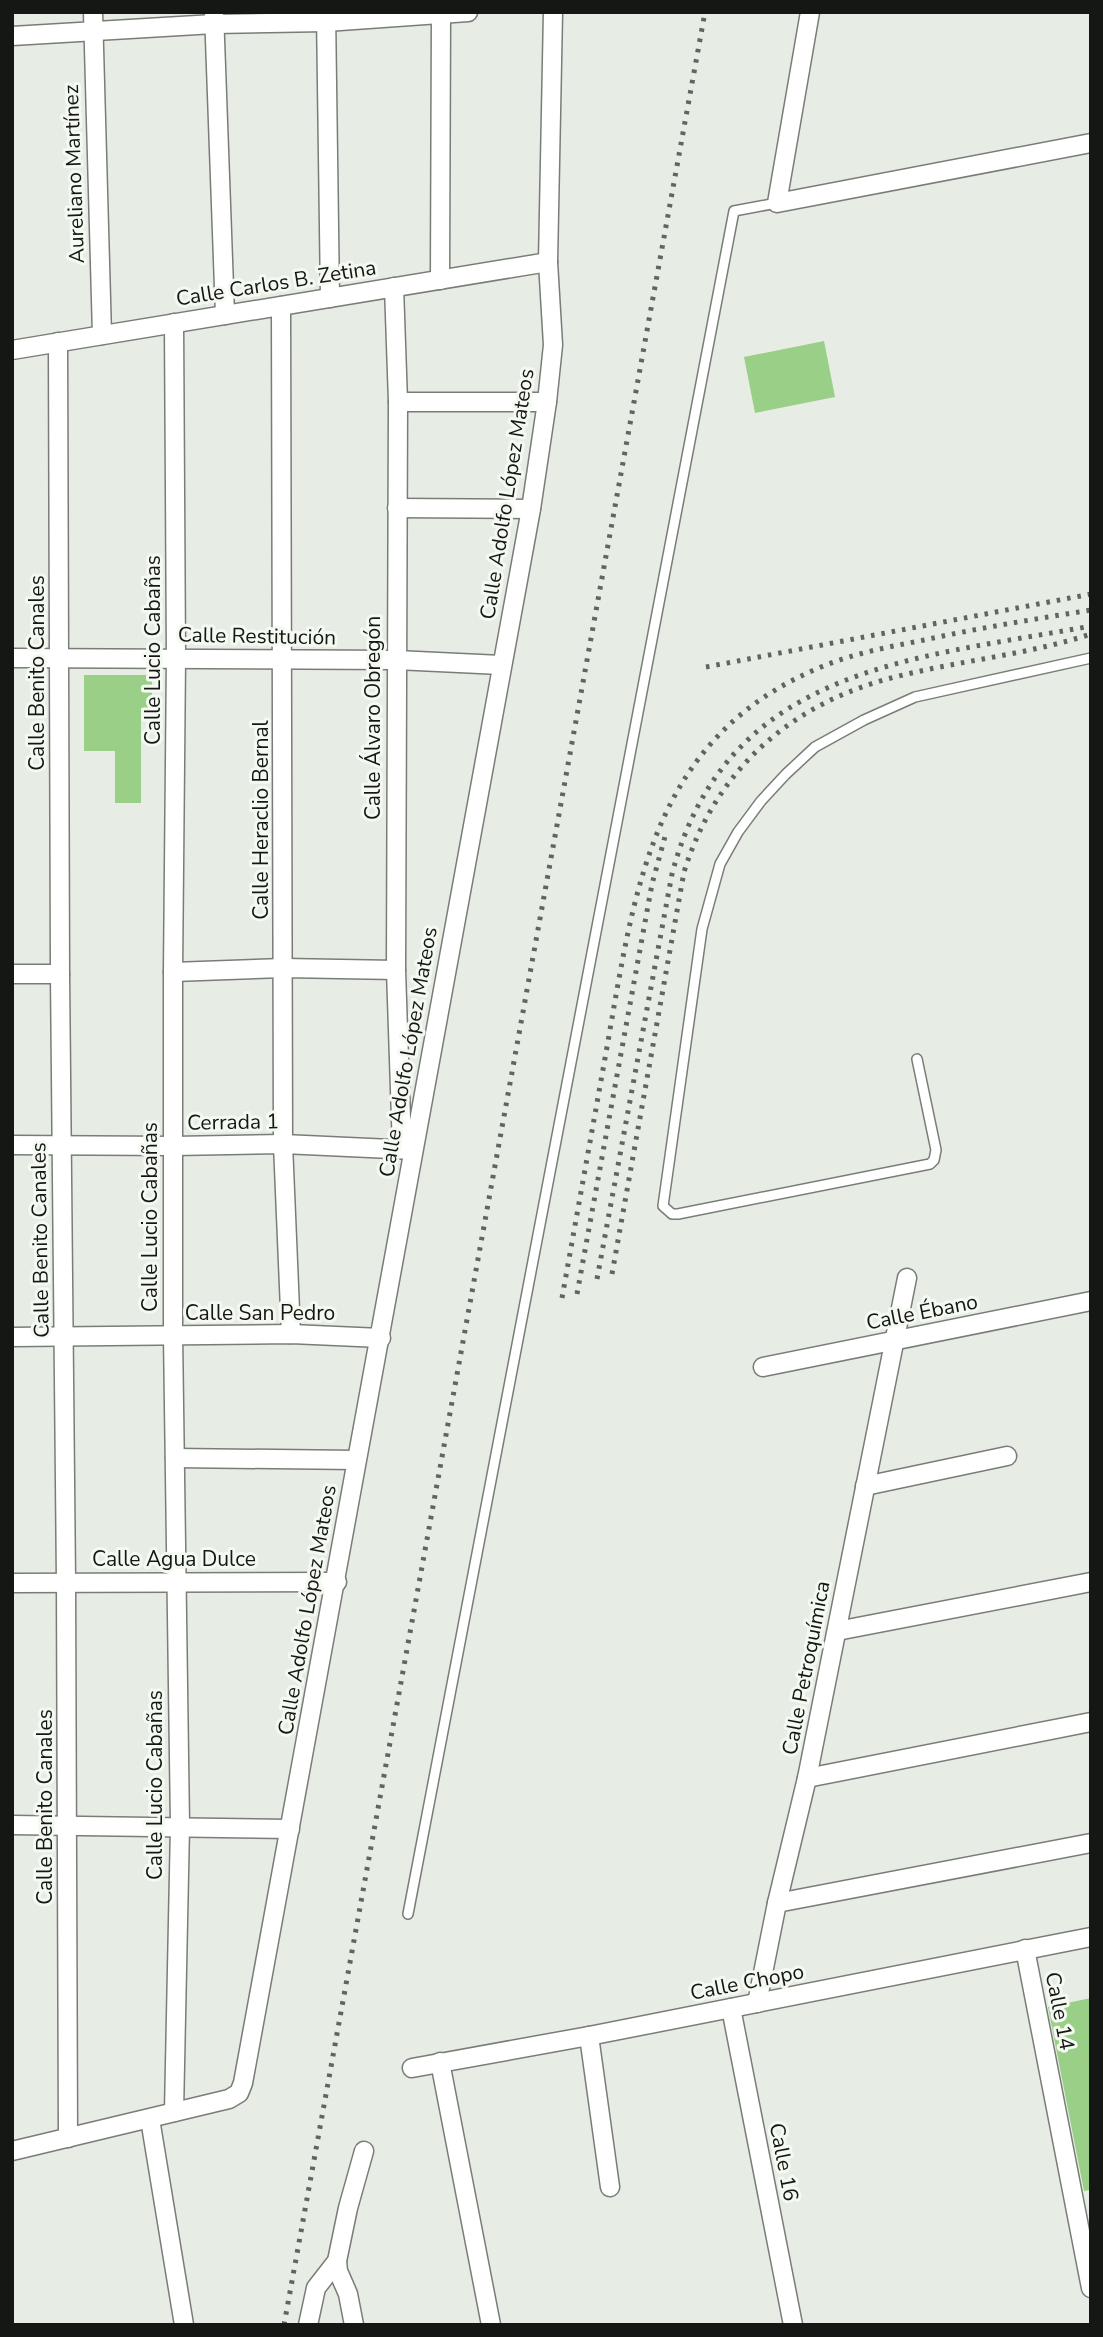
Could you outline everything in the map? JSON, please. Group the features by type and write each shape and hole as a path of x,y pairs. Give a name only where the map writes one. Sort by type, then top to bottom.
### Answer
{"street":[{"name":"Aureliano Martínez","path":"93,12 102,335"},
{"path":"12,36 93,32 214,18 468,12"},
{"name":"Calle Adolfo López Mateos","path":"174,2112 229,2099 239,2094 243,2083 337,1582 356,1460 381,1338 407,1150 531,509 553,345 548,262 553,12"},
{"path":"810,12 777,203 1091,143"},
{"path":"440,280 441,13"},
{"path":"326,17 330,298"},
{"path":"214,18 225,315"},
{"name":"Calle Carlos B. Zetina","path":"12,350 548,262"},
{"name":"Calle Álvaro Obregón","path":"394,287 398,402 396,970 407,1150"},
{"name":"Calle Heraclio Bernal","path":"281,306 283,1144 291,1334"},
{"name":"Calle Lucio Cabañas","path":"174,323 176,658 173,1335 180,1826 174,2112"},
{"name":"Calle Benito Canales","path":"58,342 68,2138"},
{"path":"398,402 547,402"},
{"path":"397,508 531,509"},
{"name":"Calle Restitución","path":"12,658 396,660 501,665"},
{"path":"173,972 284,968 396,970"},
{"path":"12,974 60,974"},
{"name":"Cerrada 1","path":"12,1145 283,1144 407,1150"},
{"name":"Calle Petroquímica","path":"757,2003 777,1903 807,1778 907,1278"},
{"name":"Calle Ébano","path":"763,1367 1091,1301"},
{"name":"Calle San Pedro","path":"12,1337 291,1334 381,1338"},
{"path":"865,1486 1007,1456"},
{"path":"175,1458 356,1460"},
{"name":"Calle Agua Dulce","path":"12,1583 337,1582"},
{"path":"837,1631 1091,1582"},
{"path":"807,1778 1091,1722"},
{"path":"12,1825 290,1829"},
{"path":"777,1903 1091,1843"},
{"name":"Calle Chopo","path":"412,2068 589,2036 1091,1937"},
{"name":"Calle 14","path":"1025,1949 1091,2288"},
{"name":"Calle 16","path":"731,2008 793,2325"},
{"path":"589,2036 610,2187"},
{"path":"440,2063 491,2325"},
{"path":"12,2151 174,2112"},
{"path":"150,2119 184,2325"},
{"path":"354,2325 348,2294 338,2271 337,2261 364,2151"},
{"path":"308,2325 316,2288 337,2261"}],"lane":[{"path":"408,1914 734,211 777,203"},
{"path":"917,1059 936,1150 934,1160 930,1164 678,1214 672,1214 663,1206 702,929 720,864 738,832 761,801 815,747 864,720 915,697 1091,658"}],"building":[{"path":"824,341 835,397 755,413 744,357"},
{"path":"84,675 152,675 152,708 141,708 141,803 115,803 115,751 84,751"},
{"path":"1091,1998 1091,2190 1084,2191 1048,2007"}],"railway":[{"path":"284,2325 705,12"},
{"path":"706,667 1091,594"},
{"path":"562,1298 628,930 642,875 661,824 686,776 720,734 764,697 821,667 885,648 1091,610"},
{"path":"597,1279 672,874 698,805 736,752 782,713 835,684 895,664 958,649 1091,626"},
{"path":"612,1274 684,872 698,834 717,800 739,770 765,743 795,720 828,701 864,686 926,670 1045,647 1091,634"},
{"path":"577,1294 652,884 666,833"}]}
